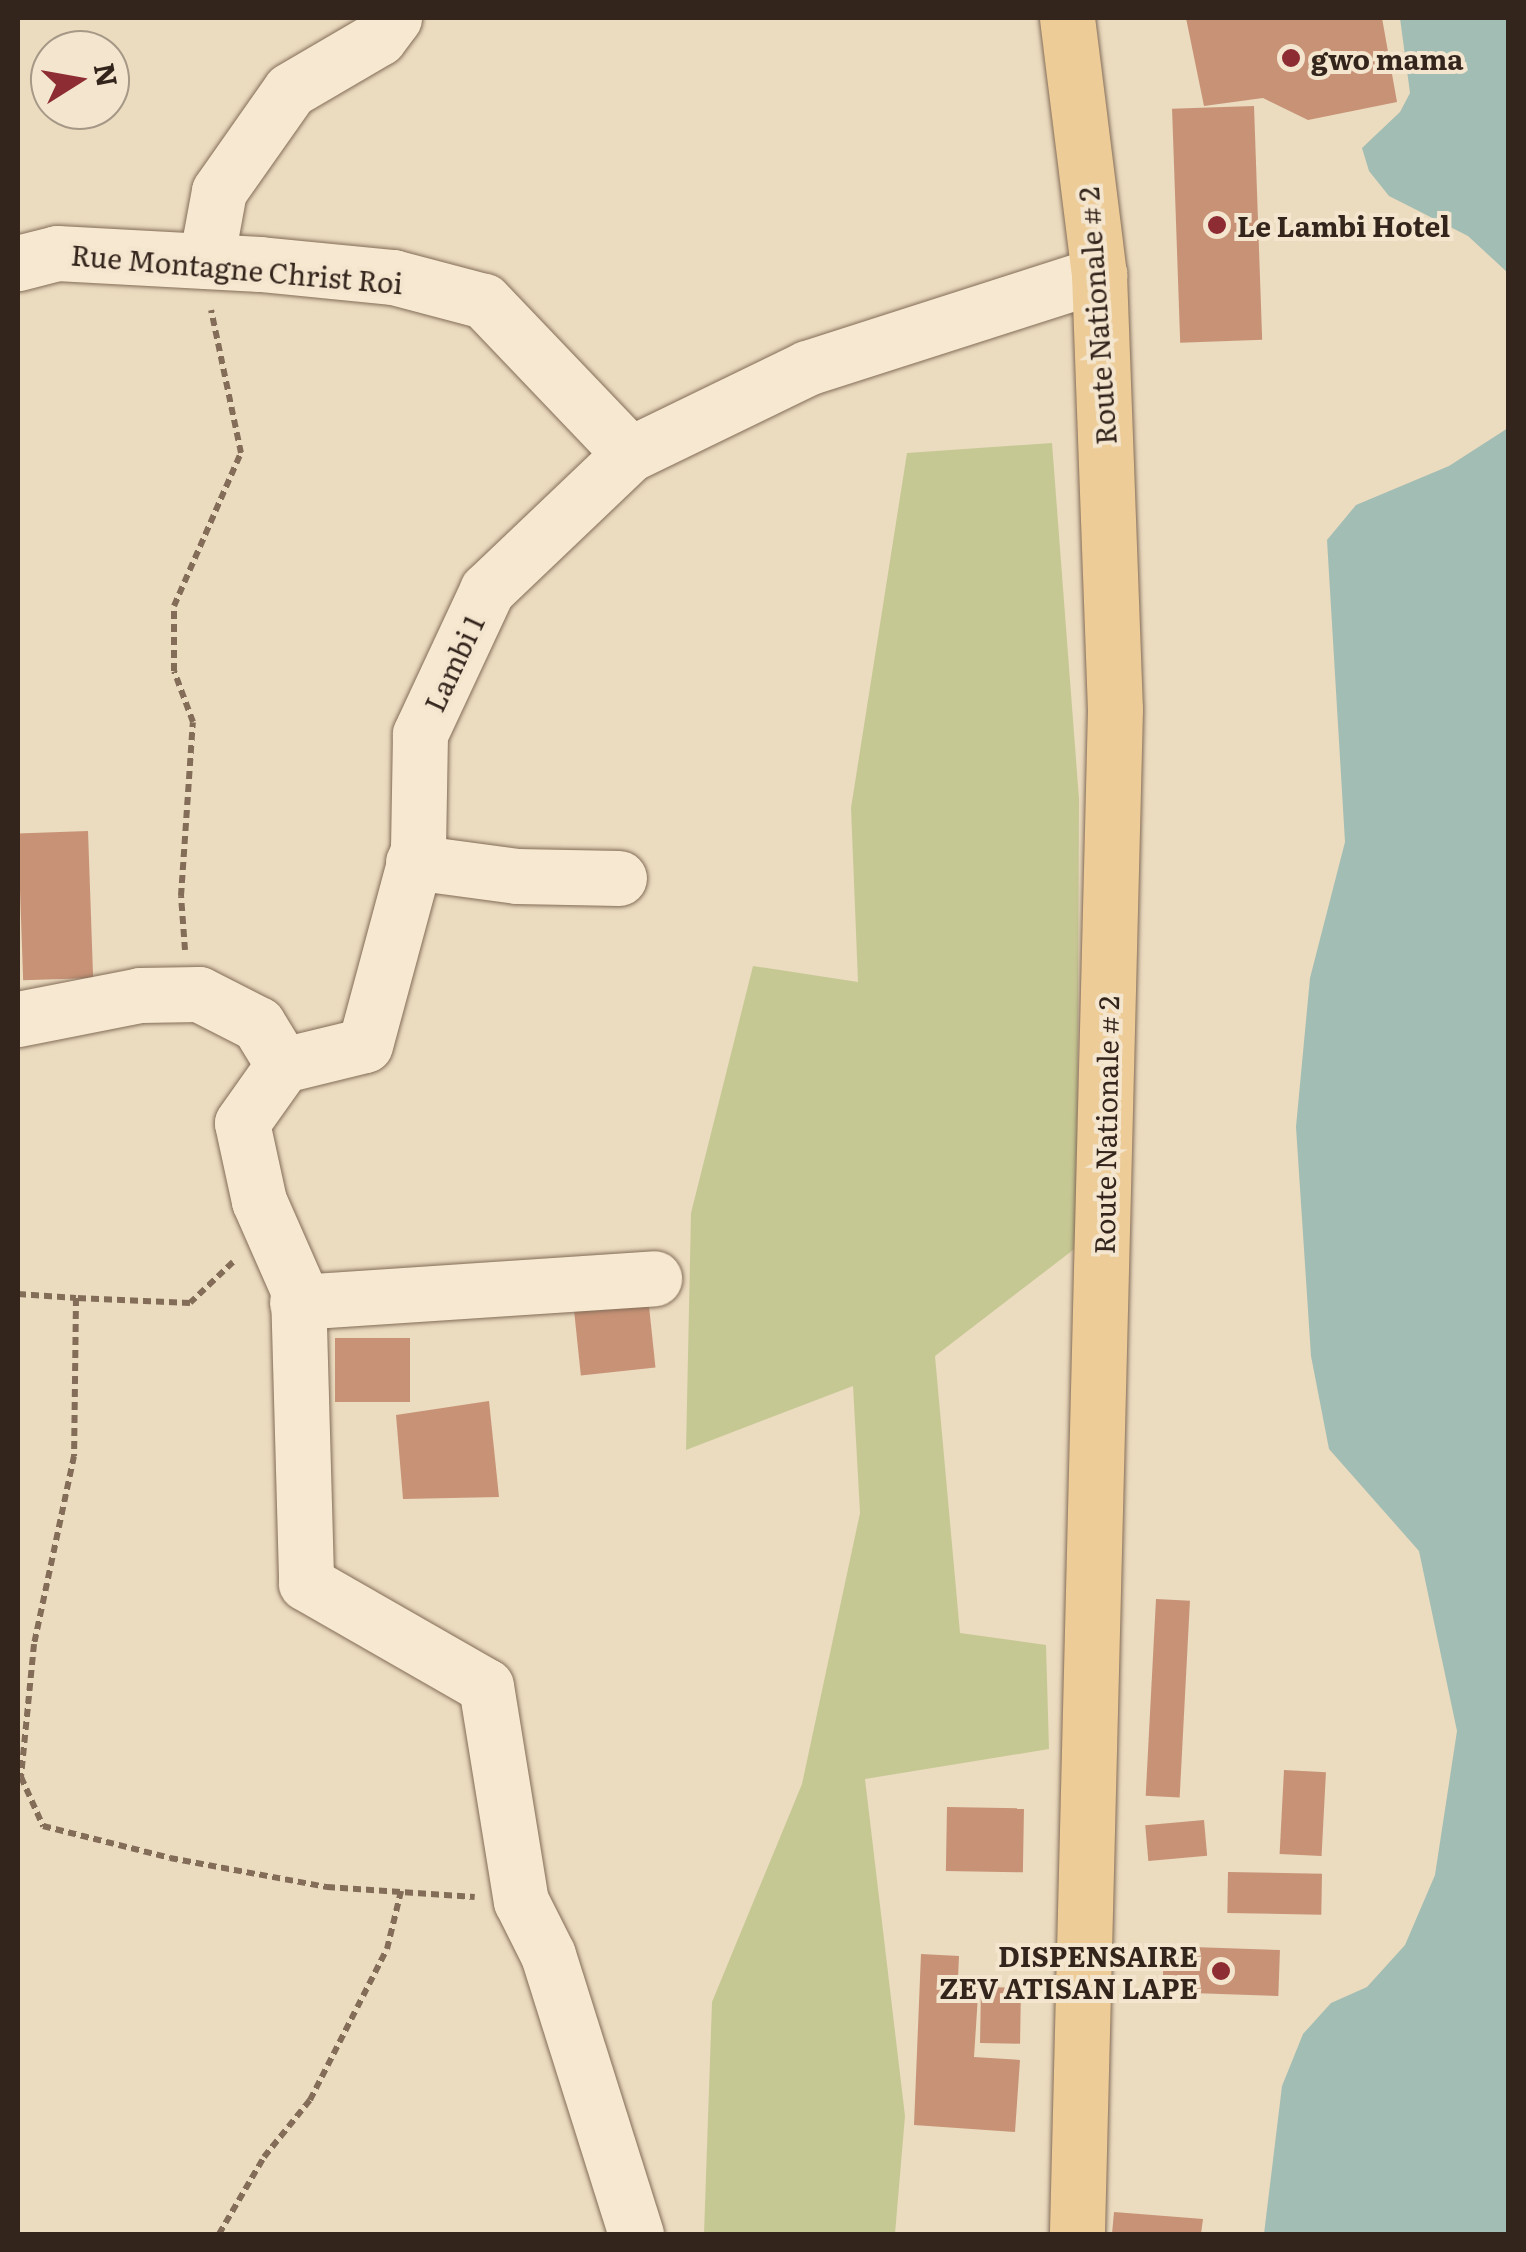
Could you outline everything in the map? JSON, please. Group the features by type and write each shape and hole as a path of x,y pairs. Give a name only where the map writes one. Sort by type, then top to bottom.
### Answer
{"main road":[{"name":"Route Nationale # 2","path":"1067,18 1099,274 1116,710 1076,2234"}],"street":[{"path":"206,261 219,190 290,90 379,38 394,18"},
{"name":"Rue Montagne Christ Roi","path":"18,263 57,253 206,261 392,277 484,301 630,454"},
{"name":"Lambi 1","path":"283,1066 365,1045 414,862 420,734 488,590 630,454 806,368 1099,274"},
{"path":"414,862 518,876 619,878"},
{"path":"18,1019 140,995 199,994 258,1024 283,1066 242,1123 259,1201 298,1290 306,1583 486,1686 521,1901 548,1954 636,2234"},
{"path":"297,1302 654,1278"}],"path":[{"path":"199,994 186,959 181,896 193,738 174,672 174,606 241,453 212,321 206,261"},
{"path":"18,1294 190,1302 230,1271 259,1201"},
{"path":"76,1298 74,1456 34,1644 20,1777 43,1826 170,1858 327,1887 521,1901"},
{"path":"219,2234 319,2082 387,1949 401,1890"}],"green space":[{"path":"1052,443 1079,799 1077,1247 935,1356 960,1633 1046,1645 1049,1749 865,1779 905,2116 895,2234 704,2234 712,2002 802,1784 860,1513 853,1386 686,1450 691,1213 753,966 858,982 851,808 907,453"}],"shaded area":[{"path":"1400,18 1508,18 1508,273 1468,236 1389,196 1369,171 1362,148 1400,112 1410,93"},
{"path":"1508,428 1508,2234 1264,2234 1282,2086 1303,2034 1331,2003 1367,1987 1405,1945 1435,1875 1457,1731 1419,1551 1329,1449 1311,1356 1296,1127 1310,978 1345,842 1327,540 1356,505 1449,466"}],"building":[{"name":"gwo mama","path":"1186,18 1382,18 1397,102 1308,120 1263,98 1204,106"},
{"name":"Le Lambi Hotel","path":"1254,106 1262,340 1180,343 1172,109"},
{"path":"88,831 93,978 23,980 18,833"},
{"path":"647,1287 655,1368 581,1375 572,1295"},
{"path":"335,1338 410,1338 410,1402 335,1402"},
{"path":"489,1401 499,1497 403,1499 396,1415"},
{"path":"1156,1599 1190,1601 1180,1798 1146,1796"},
{"path":"1284,1770 1326,1772 1322,1856 1280,1854"},
{"path":"947,1807 1024,1808 1023,1872 946,1871"},
{"path":"1204,1820 1207,1856 1148,1861 1145,1825"},
{"path":"1228,1872 1322,1874 1321,1915 1227,1913"},
{"name":"DISPENSAIRE ZEV ATISAN LAPE","path":"1164,1946 1280,1950 1278,1996 1162,1992"},
{"path":"921,1954 959,1956 958,1978 979,1980 974,2057 1020,2060 1015,2132 914,2125"},
{"path":"981,1987 1021,1988 1020,2044 980,2043"},
{"path":"1114,2212 1203,2219 1201,2234 1112,2234"}],"place":[{"name":"gwo mama","path":"1291,58"},
{"name":"Le Lambi Hotel","path":"1217,225"},
{"name":"DISPENSAIRE ZEV ATISAN LAPE","path":"1221,1971"}]}
